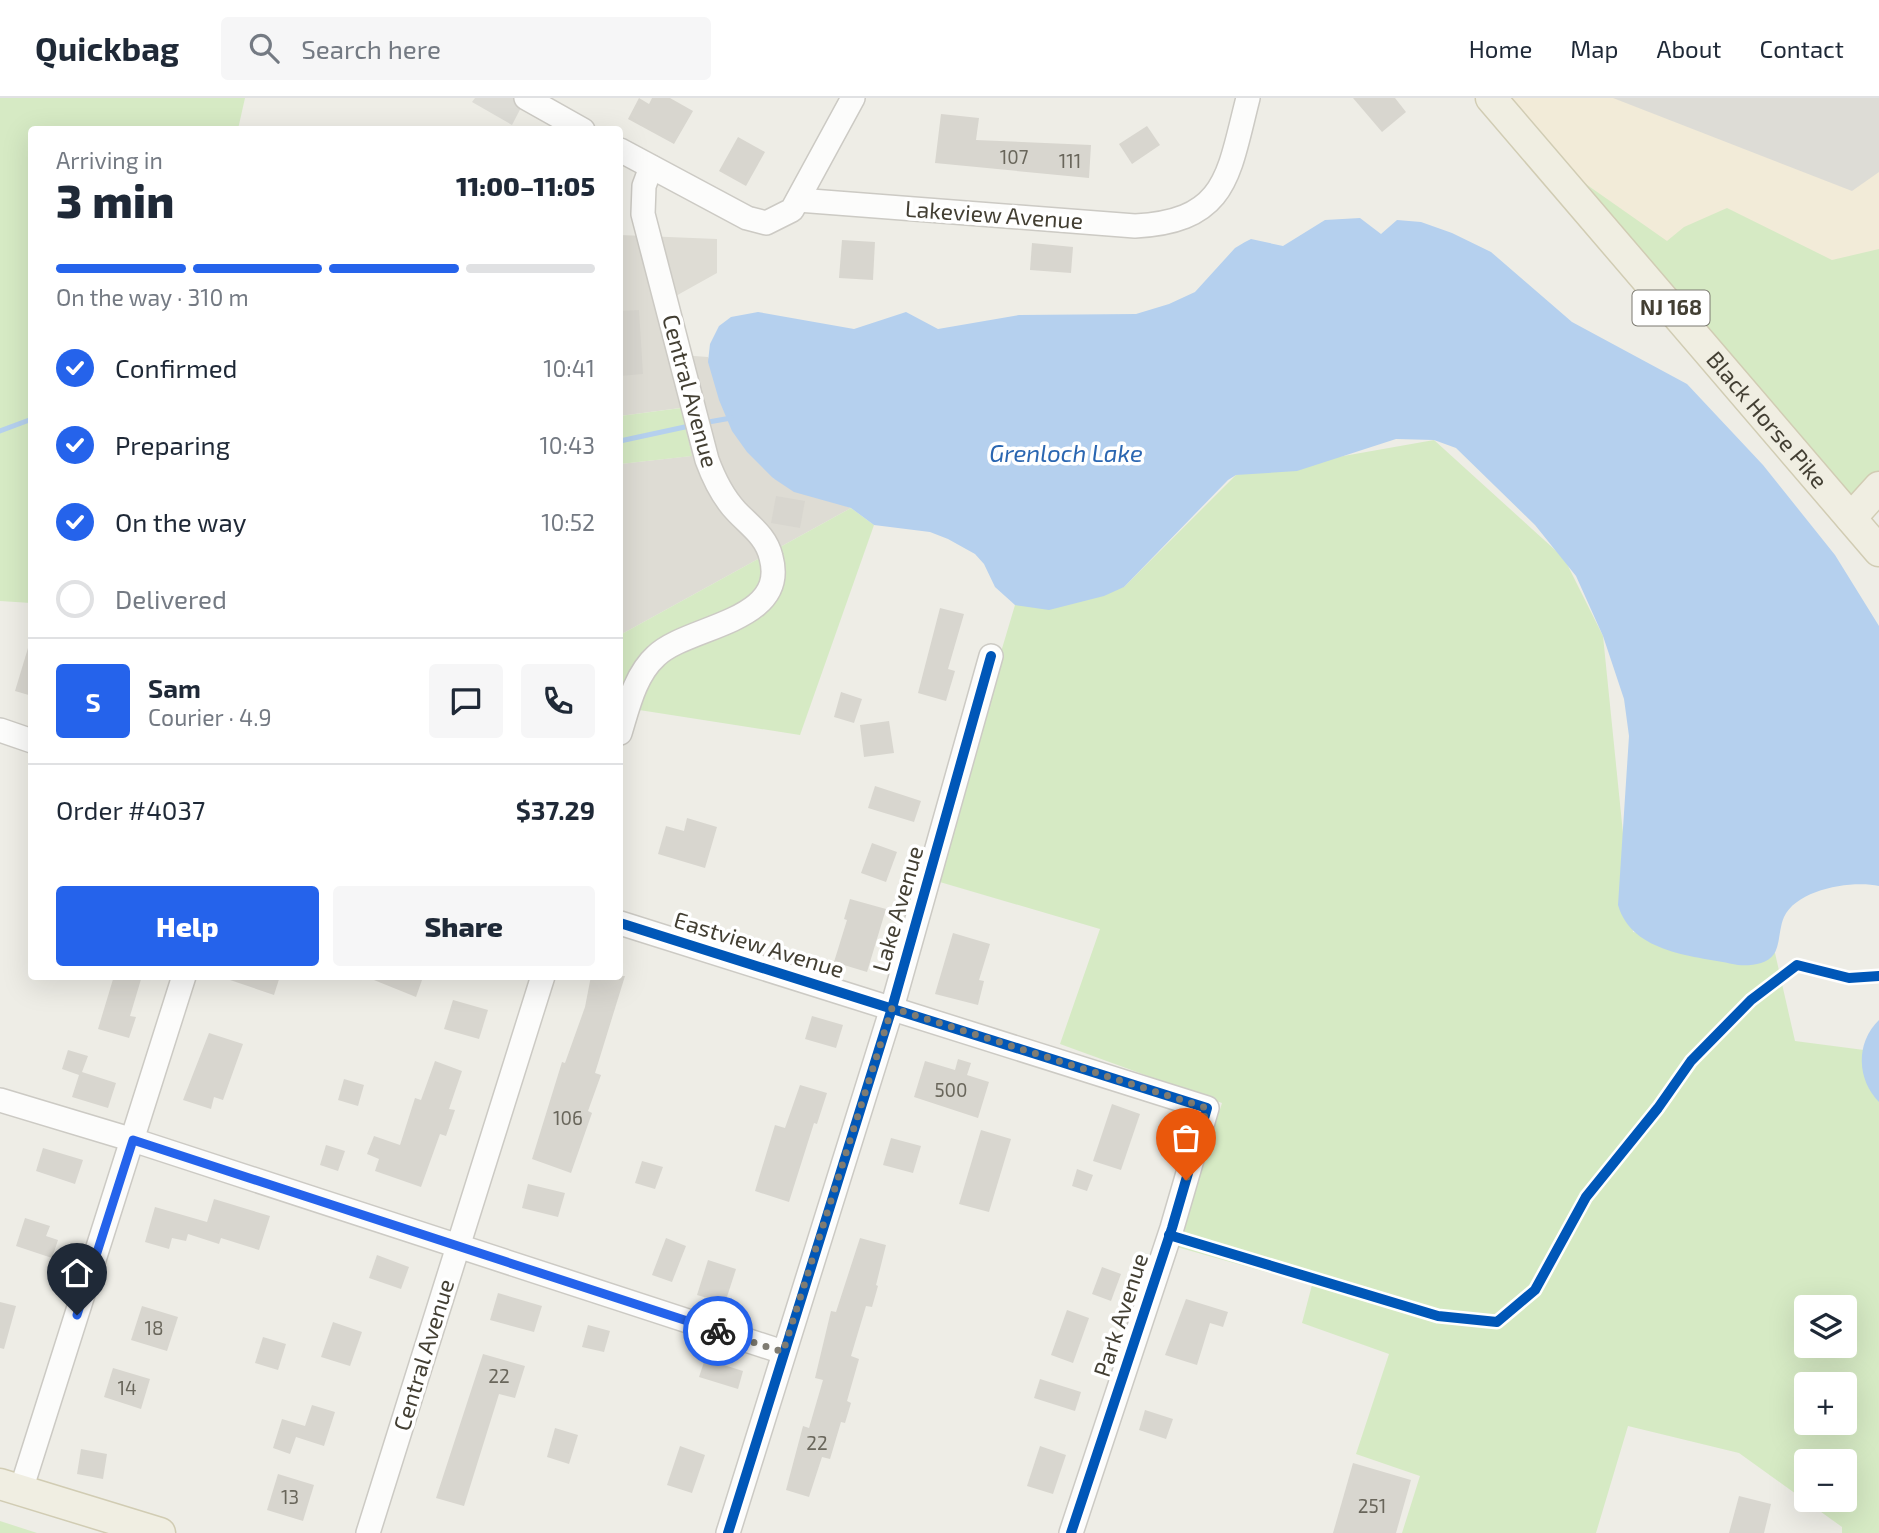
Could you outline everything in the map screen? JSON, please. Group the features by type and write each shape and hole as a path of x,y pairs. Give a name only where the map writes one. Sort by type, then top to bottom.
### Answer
{"main road":[{"name":"Black Horse Pike","path":"1491,98 1879,551"},
{"path":"1851,518 1879,487"},
{"path":"11,1487 160,1533"}],"street":[{"path":"526,98 576,126"},
{"path":"623,151 757,222 775,221 792,210 853,98"},
{"name":"Lakeview Avenue","path":"798,200 1135,226 1172,223 1189,217 1206,206 1218,189 1237,139 1248,98"},
{"name":"Central Avenue","path":"623,724 634,689 654,657 683,638 741,617 762,597 774,573 772,558 761,535 735,511 717,485 697,421 643,214 644,187 651,167"},
{"name":"Lake Avenue","path":"728,1533 892,1008 990,656"},
{"path":"0,730 28,740"},
{"name":"Eastview Avenue","path":"623,924 1207,1108"},
{"path":"11,1487 133,1140 183,980"},
{"name":"Central Avenue","path":"368,1533 542,980"},
{"path":"0,1100 133,1140 783,1352"},
{"name":"Park Avenue","path":"1071,1533 1172,1228 1207,1108"}],"shaded area":[{"path":"475,98 526,98 512,125 472,102"},
{"path":"1491,98 1879,98 1879,487"},
{"path":"1613,98 1879,98 1879,172 1852,191"},
{"path":"623,235 717,239 717,273 665,302 680,355 708,357 773,478 851,508 623,633 623,464 691,456 680,408 623,416"}],"green space":[{"path":"0,98 245,98 239,126 28,126 28,603 0,601"},
{"path":"1533,147 1667,241 1684,227 1727,208 1832,260 1879,249 1879,487 1851,518"},
{"path":"681,408 692,456 623,464 623,416"},
{"path":"1434,440 1564,558 1603,636 1633,932 1775,953 1795,1041 1864,1050 1879,1041 1879,1533 1842,1533 1842,1527 1821,1512 1857,1512 1857,1449 1794,1449 1794,1493 1739,1453 1628,1426 1596,1533 1402,1533 1420,1476 1356,1454 1389,1354 1302,1323 1312,1285 1177,1247 1222,1103 1060,1044 1100,929 933,880 1015,605 1124,587 1236,475"},
{"path":"851,508 874,525 800,735 623,707 623,633"},
{"path":"0,1521 37,1533 0,1533"}],"water":[{"name":"Grenloch Lake","path":"1360,218 1381,234 1397,220 1421,222 1452,233 1491,252 1572,322 1687,384 1763,465 1835,555 1879,626 1879,886 1841,886 1813,893 1801,900 1791,907 1784,917 1776,950 1771,958 1762,963 1738,965 1667,950 1637,934 1625,921 1618,905 1629,736 1624,699 1603,636 1576,576 1535,525 1456,448 1434,440 1396,439 1297,471 1236,475 1228,480 1124,587 1104,596 1049,610 1015,605 995,587 984,564 975,554 948,539 930,532 874,525 851,508 794,492 773,478 747,452 732,431 708,362 710,344 719,326 731,317 758,312 854,329 906,312 938,329 1019,315 1136,314 1169,304 1195,292 1235,248 1251,239 1283,246 1325,220"},
{"path":"1879,1020 1879,1102 1866,1083 1862,1061 1866,1039"}],"building":[{"path":"639,98 649,104 652,98 670,98 693,111 674,144 628,119"},
{"path":"1353,98 1395,98 1406,112 1382,132"},
{"path":"941,114 979,118 976,140 1091,145 1089,178 935,163"},
{"path":"1147,126 1160,145 1132,164 1119,144"},
{"path":"738,137 765,152 746,186 719,171"},
{"path":"842,240 875,242 873,280 839,278"},
{"path":"1032,243 1073,247 1071,273 1030,270"},
{"path":"639,310 643,374 623,376 623,311"},
{"path":"776,496 805,501 800,528 771,523"},
{"path":"940,608 964,614 948,669 955,671 946,701 918,693"},
{"path":"28,648 28,695 15,691"},
{"path":"841,692 862,699 854,723 834,717"},
{"path":"889,721 894,753 864,757 860,725"},
{"path":"875,786 921,801 914,822 868,808"},
{"path":"687,818 717,827 705,868 658,854 666,826 684,831"},
{"path":"872,843 897,852 886,882 861,873"},
{"path":"850,899 886,909 867,972 834,962 847,920 844,919"},
{"path":"953,933 990,944 979,980 984,981 978,1005 935,994"},
{"path":"625,976 595,1073 601,1075 588,1111 592,1113 571,1173 532,1159 562,1062 565,1063 585,1007 590,980 623,980"},
{"path":"113,980 141,980 130,1016 136,1017 129,1038 98,1029"},
{"path":"230,980 279,980 274,995"},
{"path":"374,980 422,980 416,997"},
{"path":"453,1000 488,1010 479,1039 444,1029"},
{"path":"812,1016 843,1025 836,1048 805,1039"},
{"path":"209,1033 243,1044 223,1100 214,1097 211,1109 183,1100"},
{"path":"68,1050 88,1056 82,1072 116,1083 108,1108 72,1097 79,1075 62,1069"},
{"path":"958,1059 971,1063 967,1075 989,1082 978,1118 914,1097 925,1061 955,1070"},
{"path":"435,1061 462,1071 449,1109 455,1110 446,1136 440,1134 421,1187 375,1171 379,1159 367,1154 374,1136 400,1145 415,1098 421,1100"},
{"path":"344,1079 364,1085 358,1106 338,1100"},
{"path":"800,1085 827,1093 817,1124 814,1123 789,1202 755,1191 775,1125 785,1128"},
{"path":"1112,1104 1140,1114 1121,1170 1093,1161"},
{"path":"981,1130 1011,1139 989,1212 959,1204"},
{"path":"891,1138 921,1146 913,1173 883,1165"},
{"path":"326,1145 345,1151 338,1171 320,1165"},
{"path":"43,1148 83,1160 75,1184 36,1171"},
{"path":"642,1161 663,1167 655,1189 635,1183"},
{"path":"1077,1169 1093,1175 1087,1191 1072,1186"},
{"path":"528,1184 565,1193 558,1217 522,1208"},
{"path":"214,1199 270,1216 259,1250 221,1238 219,1244 188,1234 186,1241 172,1238 169,1249 145,1242 155,1207 207,1222"},
{"path":"25,1218 50,1226 46,1236 58,1240 52,1258 16,1246"},
{"path":"666,1238 686,1246 672,1282 652,1275"},
{"path":"860,1238 886,1245 876,1285 878,1286 872,1307 866,1306 851,1356 859,1359 847,1401 851,1403 845,1423 841,1422 830,1459 822,1457 809,1497 786,1490 803,1426 809,1428 823,1380 815,1378 831,1311 836,1312"},
{"path":"377,1255 409,1267 401,1289 369,1278"},
{"path":"708,1260 736,1269 725,1303 697,1295"},
{"path":"1102,1267 1121,1274 1111,1301 1092,1294"},
{"path":"498,1293 542,1306 534,1332 490,1320"},
{"path":"1186,1299 1228,1312 1223,1327 1210,1323 1197,1365 1165,1355"},
{"path":"0,1302 16,1306 4,1349 0,1348"},
{"path":"142,1306 178,1317 167,1351 131,1340"},
{"path":"1067,1310 1089,1318 1073,1363 1051,1355"},
{"path":"333,1322 362,1332 350,1366 321,1357"},
{"path":"588,1325 610,1331 604,1352 582,1347"},
{"path":"263,1337 286,1344 278,1370 255,1363"},
{"path":"483,1354 525,1366 515,1398 499,1394 464,1506 436,1498"},
{"path":"705,1359 743,1371 738,1389 699,1377"},
{"path":"113,1368 150,1379 141,1409 104,1397"},
{"path":"1040,1379 1081,1392 1075,1411 1034,1398"},
{"path":"312,1405 335,1412 324,1446 296,1437 290,1454 273,1448 282,1419 305,1426"},
{"path":"1145,1410 1173,1419 1166,1439 1139,1430"},
{"path":"555,1428 578,1435 569,1464 547,1457"},
{"path":"680,1446 705,1455 692,1493 667,1485"},
{"path":"1040,1446 1066,1455 1053,1494 1027,1486"},
{"path":"81,1449 107,1454 103,1479 77,1474"},
{"path":"1353,1463 1411,1480 1396,1533 1333,1533"},
{"path":"278,1474 314,1485 303,1521 267,1510"},
{"path":"1739,1496 1771,1504 1764,1533 1729,1533"}],"waterway":[{"path":"703,423 731,418"},
{"path":"0,431 28,420"},
{"path":"623,440 694,425"}],"cycle path":[{"path":"728,1533 892,1008 991,656"},
{"path":"623,924 1207,1108 1172,1228 1071,1533"},
{"path":"1169,1235 1438,1316 1497,1322 1535,1290 1586,1197 1658,1108 1691,1061 1751,1000 1797,965 1849,978 1879,976"}],"way so far":[{"path":"718,1331 783,1352 892,1008 1207,1108 1186,1180"}],"route":[{"path":"77,1315 133,1140 718,1331"}]}
